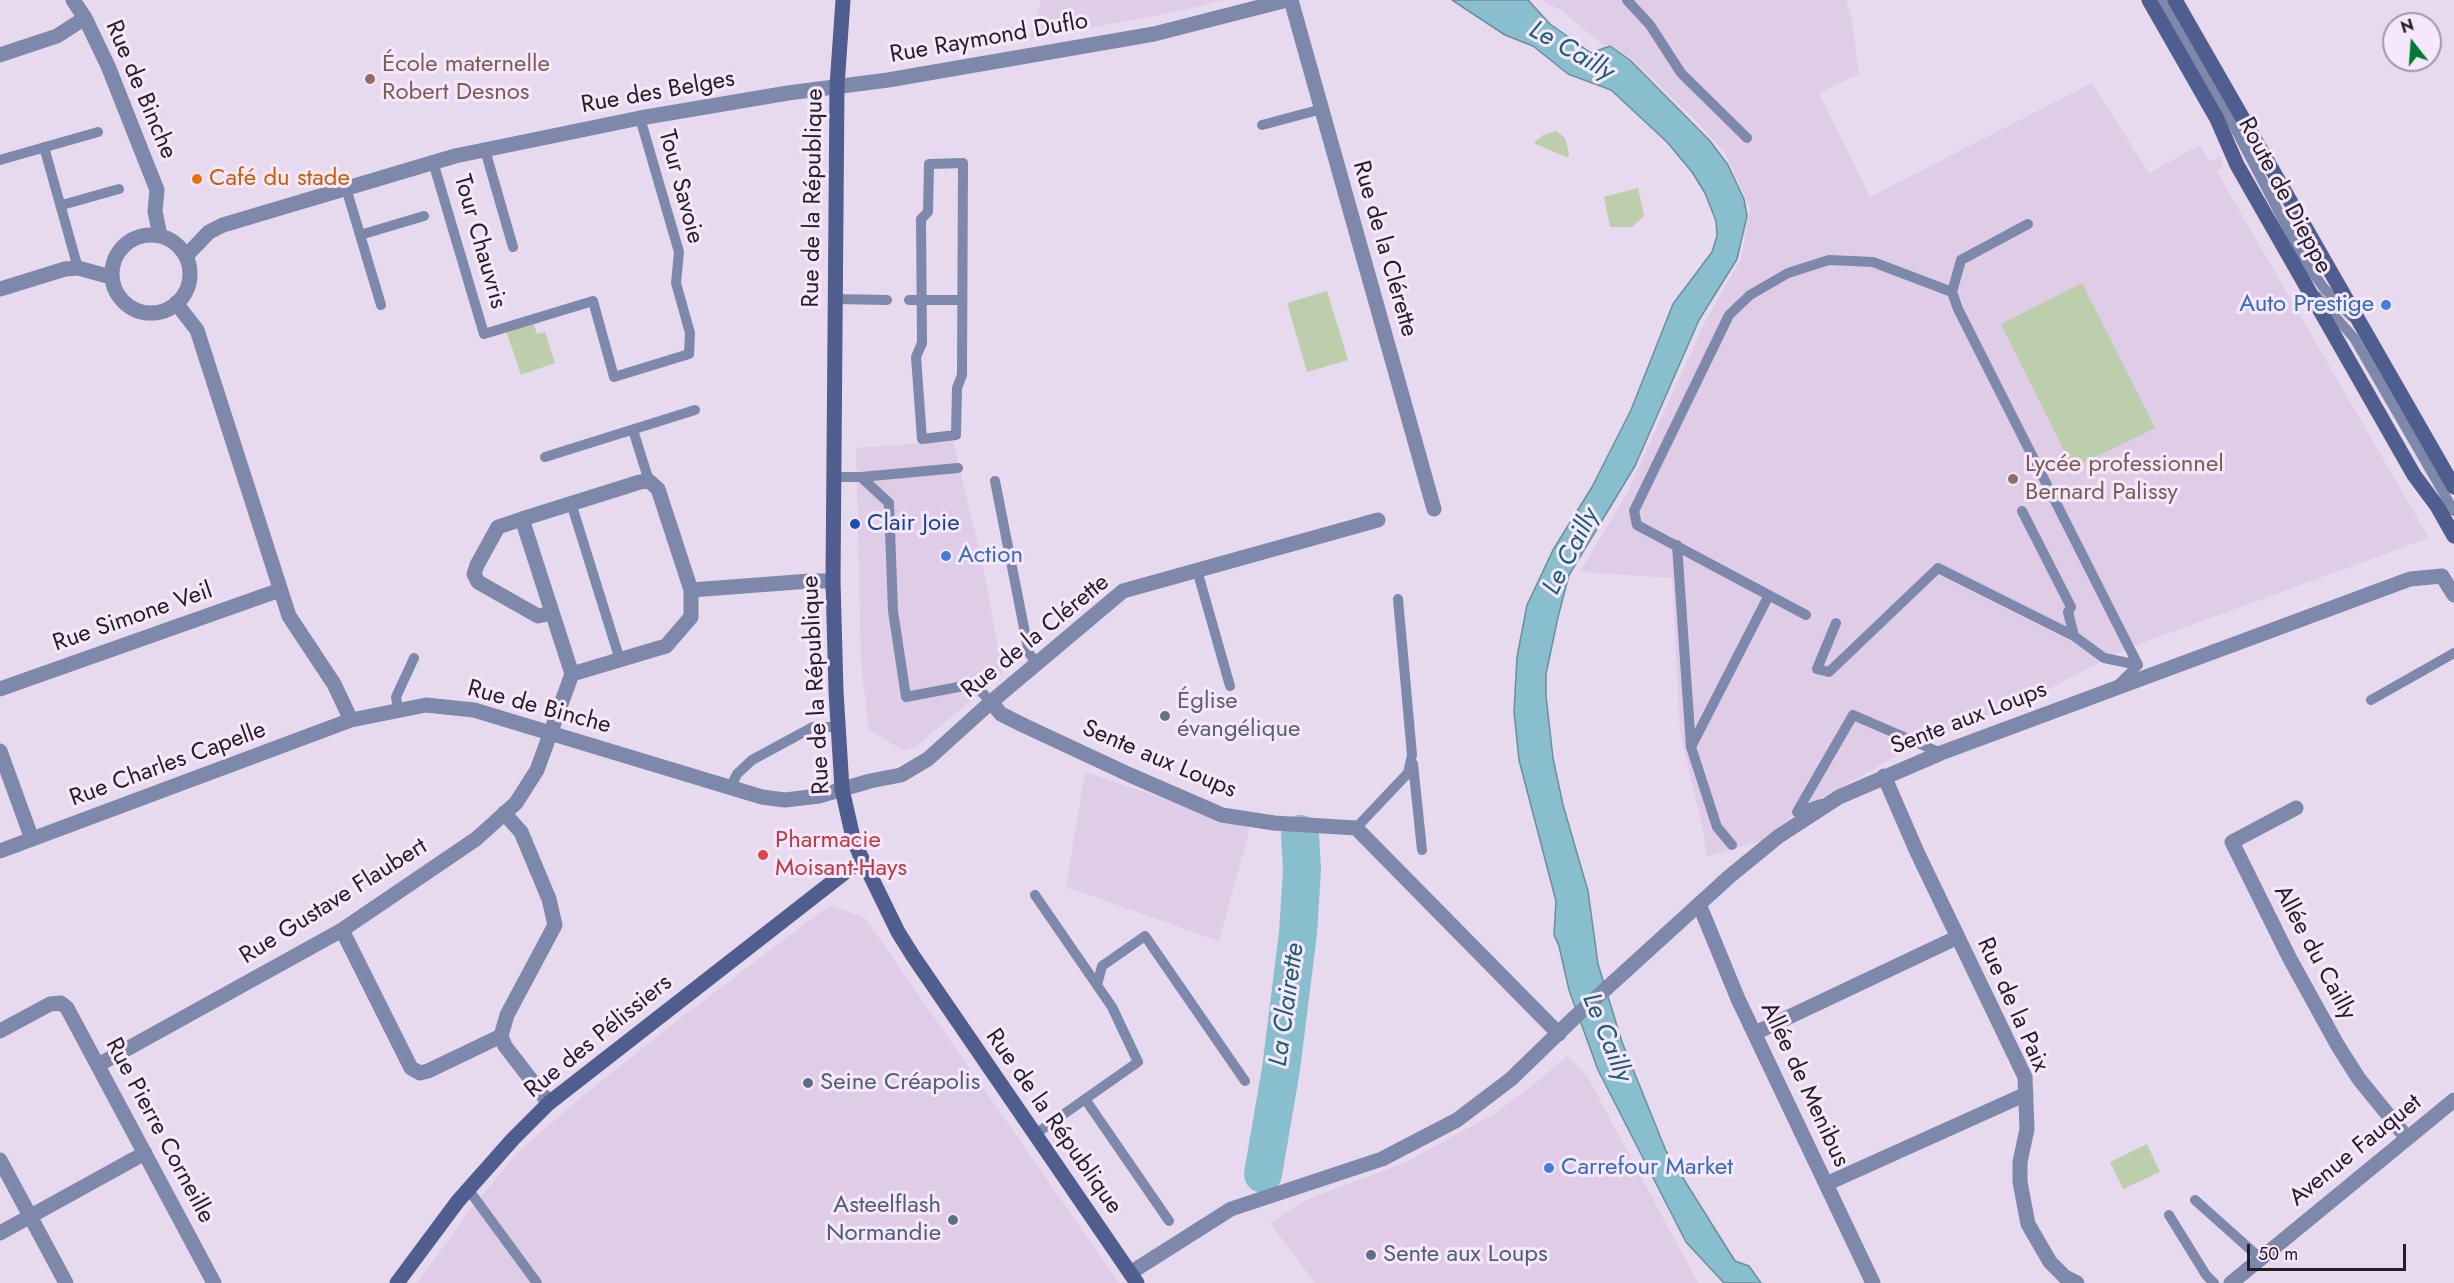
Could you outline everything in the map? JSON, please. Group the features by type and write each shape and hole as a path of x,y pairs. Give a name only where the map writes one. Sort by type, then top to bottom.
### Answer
{"street":[{"name":"Rue de Binche","path":"73,0 85,18 108,66 157,190 155,211 160,236"},
{"name":"Rue de la République","path":"843,0 837,86 833,582 837,727 842,789 854,842 913,956 1133,1278"},
{"name":"Rue Raymond Duflo","path":"837,86 888,80 1154,34 1289,0"},
{"name":"Rue de la Clérette","path":"1289,0 1322,109 1434,509"},
{"name":"Route de Dieppe","path":"2150,0 2217,119 2237,165 2414,475 2437,506 2454,536"},
{"name":"Route de Dieppe","path":"2175,0 2454,487"},
{"path":"0,55 57,36 85,18"},
{"name":"Rue des Belges","path":"186,256 209,232 223,225 433,162 640,118 837,86"},
{"path":"146,235 160,236 177,245 186,256 190,271 189,285 181,300 166,311 150,314 136,311 118,297 111,277 113,262 126,243 146,235"},
{"path":"0,289 65,269 78,268 111,277"},
{"path":"176,303 197,330 289,616 334,684 351,720"},
{"path":"522,519 572,674 666,646 691,617 691,590 658,489 648,481 498,526 477,564 474,574 478,582 538,616 552,613"},
{"name":"Rue de la Clérette","path":"842,789 901,775 932,756 1036,663 1123,591 1378,520"},
{"name":"Sente aux Loups","path":"1133,1278 1231,1209 1382,1159 1449,1125 1511,1079 1699,904 1779,836 1839,797 1941,753 2410,579 2442,576 2454,595"},
{"path":"691,590 810,581 833,582"},
{"name":"Rue Simone Veil","path":"0,689 280,590"},
{"name":"Rue Gustave Flaubert","path":"98,1065 342,930 476,839 516,803 537,771 572,674"},
{"name":"Sente aux Loups","path":"991,702 1001,714 1025,726 1222,815 1274,823 1356,828"},
{"name":"Rue de Binche","path":"351,720 426,705 474,710 730,788 785,800 819,796 842,789"},
{"name":"Rue Charles Capelle","path":"0,851 351,720"},
{"path":"0,751 32,839"},
{"name":"Rue de la Paix","path":"1884,776 2025,1077 2027,1129 2019,1162 2022,1202 2035,1239 2050,1262 2068,1281"},
{"name":"Allée du Cailly","path":"2296,808 2232,842 2290,959 2338,1046 2360,1079 2408,1138"},
{"path":"504,813 521,832 549,899 555,925 507,1015 501,1036 505,1046 549,1103"},
{"path":"1356,828 1559,1034"},
{"name":"Rue des Pélissiers","path":"397,1283 430,1235 468,1189 549,1103 862,859"},
{"name":"Allée de Menibus","path":"1699,904 1755,1033 1873,1283"},
{"path":"342,930 411,1068 420,1073 428,1071 501,1036"},
{"path":"1755,1033 1958,937"},
{"name":"Rue Pierre Corneille","path":"0,1031 50,1004 61,1003 67,1008 214,1283"},
{"path":"1826,1184 2026,1094"},
{"name":"Avenue Fauquet","path":"2231,1283 2454,1100"},
{"path":"0,1233 145,1153"},
{"path":"0,1160 64,1282"}],"lane":[{"path":"1627,0 1650,25 1681,73 1747,138"},
{"path":"2163,0 2220,100 2304,260 2323,287 2360,324"},
{"path":"1262,125 1322,109"},
{"name":"Tour Savoie","path":"484,334 593,301 614,376 689,354 690,333 676,283 679,252 640,118"},
{"path":"0,160 98,132"},
{"path":"44,147 78,268"},
{"path":"485,150 513,247"},
{"name":"Tour Chauvris","path":"433,162 484,334"},
{"path":"963,163 962,375 957,388 956,435 922,439 916,357 922,343 922,300 921,219 928,212 929,164 963,163"},
{"path":"346,188 381,305"},
{"path":"62,206 119,189"},
{"path":"360,235 424,216"},
{"path":"2028,224 1961,260 1952,292 1958,309 2138,665"},
{"path":"1806,615 1636,525 1634,511 1729,315 1750,295 1788,273 1829,260 1873,262 1952,292"},
{"path":"2296,266 2316,295 2354,338 2454,511"},
{"path":"834,299 887,300"},
{"path":"909,300 961,300"},
{"path":"545,457 695,410"},
{"path":"633,430 648,481"},
{"path":"833,477 861,477 958,468"},
{"path":"861,477 889,503 893,611 906,697 974,684 991,702"},
{"path":"995,481 1029,653 1036,663"},
{"path":"571,503 620,660"},
{"path":"2022,511 2071,607 2068,612 2074,636"},
{"path":"1677,545 1691,747 1717,827 1732,845"},
{"path":"1836,623 1817,669 1829,672 1938,568 2074,636 2104,658 2138,665"},
{"path":"1197,570 1230,686"},
{"path":"1691,747 1769,595"},
{"path":"1398,599 1422,850"},
{"path":"2371,700 2454,653"},
{"path":"398,710 396,697 414,658"},
{"path":"2115,688 2138,665"},
{"path":"1839,797 1797,812 1852,715 1941,753"},
{"path":"730,788 737,774 752,760 813,727 837,727"},
{"path":"1356,828 1408,773 1412,755"},
{"path":"1034,1136 1138,1062 1112,1006 1035,895"},
{"path":"1097,985 1102,966 1145,936 1245,1081"},
{"path":"1085,1099 1169,1221"},
{"path":"468,1189 537,1283"},
{"path":"2195,1200 2261,1259"},
{"path":"2169,1215 2206,1275 2214,1283"}],"shaded area":[{"path":"1041,0 1224,0 1175,12 1030,39"},
{"name":"Lycée professionnel Bernard Palissy","path":"1540,0 1846,0 1852,20 1859,74 1819,93 1870,197 2092,83 2149,173 2200,145 2210,162 2220,156 2223,167 2217,172 2429,538 2128,648 2033,697 1926,739 1797,812 1761,841 1706,857 1703,830 1680,732 1672,578 1580,572 1627,493 1706,320 1741,259 1750,208 1725,153 1700,125 1633,60 1610,45 1603,45 1561,10"},
{"path":"953,441 983,565 1003,674 915,747 903,751 869,729 861,664 856,448"},
{"path":"1085,772 1250,828 1219,941 1066,887"},
{"path":"830,905 865,918 1119,1283 417,1283 467,1214 517,1153 580,1098 687,1013"},
{"path":"1567,1056 1587,1076 1698,1283 1315,1283 1270,1223 1308,1199 1404,1163 1494,1114"}],"green space":[{"path":"1556,131 1565,138 1568,158 1534,143 1543,135"},
{"path":"1638,188 1644,216 1632,227 1610,227 1604,197"},
{"path":"2082,283 2155,428 2073,468 2001,324"},
{"path":"1327,291 1348,360 1307,372 1287,303"},
{"path":"533,322 537,334 545,332 555,363 521,375 506,331"},
{"path":"2147,1144 2160,1172 2123,1189 2110,1162"}],"water":[{"name":"Le Cailly","path":"1452,0 1528,0 1550,24 1591,53 1610,46 1630,60 1710,141 1728,165 1744,199 1747,216 1737,259 1699,320 1635,466 1569,575 1546,674 1546,696 1553,758 1563,805 1588,891 1598,964 1622,1042 1666,1151 1735,1261 1749,1266 1761,1283 1724,1283 1686,1242 1598,1070 1569,990 1559,946 1554,935 1556,901 1519,760 1514,712 1517,657 1527,605 1553,550 1592,487 1631,410 1673,304 1712,252 1717,236 1716,221 1705,193 1692,172 1667,142 1611,90 1568,74 1533,46 1505,35"}],"waterway":[{"name":"La Clairette","path":"1263,1174 1281,1069 1298,933 1302,870 1300,834"}],"place":[{"name":"École maternelle Robert Desnos","path":"370,79"},
{"name":"Café du stade","path":"197,179"},
{"name":"Auto Prestige","path":"2386,305"},
{"name":"Lycée professionnel Bernard Palissy","path":"2013,479"},
{"name":"Clair Joie","path":"855,524"},
{"name":"Action","path":"946,556"},
{"name":"Église évangélique","path":"1165,716"},
{"name":"Pharmacie Moisant-Hays","path":"763,855"},
{"name":"Seine Créapolis","path":"808,1083"},
{"name":"Carrefour Market","path":"1549,1168"},
{"name":"Asteelflash Normandie","path":"953,1220"},
{"name":"Sente aux Loups","path":"1371,1255"}]}
